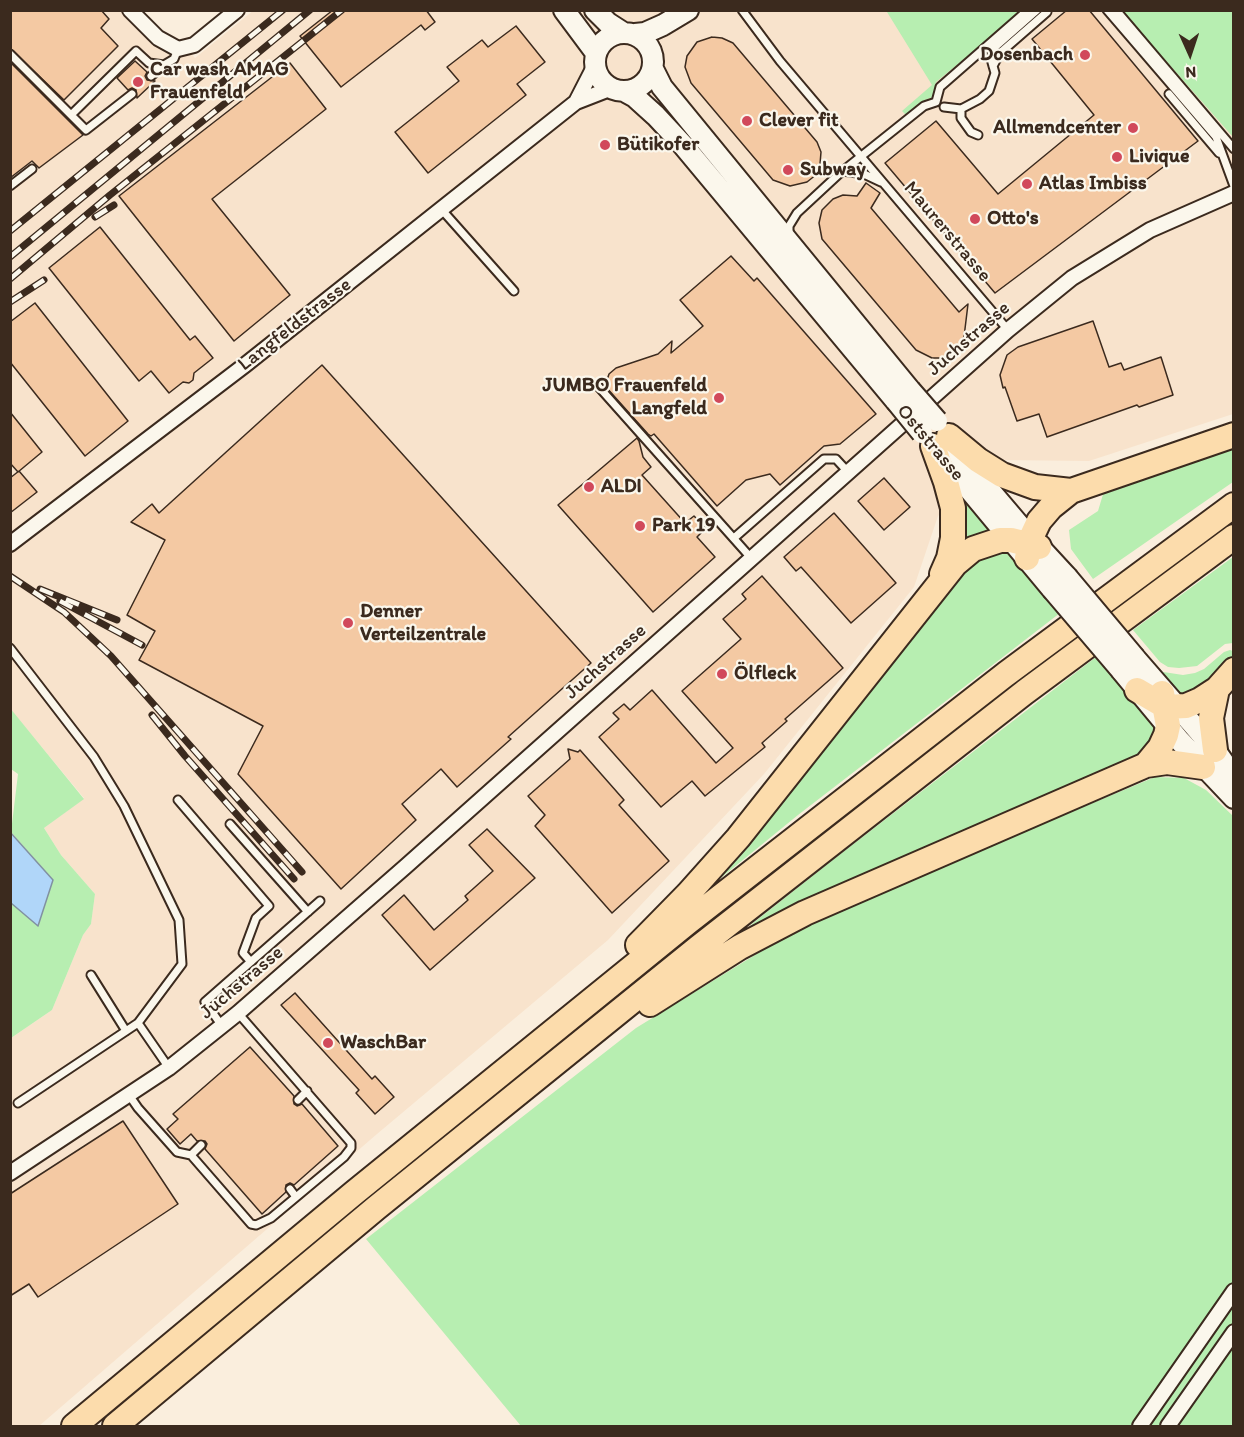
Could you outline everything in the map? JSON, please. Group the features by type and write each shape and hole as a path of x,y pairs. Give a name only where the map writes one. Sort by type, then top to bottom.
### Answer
{"highway":[{"path":"935,434 1010,479 1035,487 1071,491"},
{"path":"935,434 954,517 949,558 937,584"},
{"path":"562,1023 688,894 731,846 778,790 954,564 973,549 991,542 1027,546 1039,521 1051,507 1071,491 1233,435"},
{"path":"74,1426 562,1023 896,758 1233,505"},
{"path":"115,1426 376,1208 885,800 1233,537"},
{"path":"1146,765 1160,748 1162,703 1200,700 1217,688 1233,670"},
{"path":"554,1064 740,947 842,897 1146,765 1209,758 1211,718 1217,688"}],"main road":[{"path":"564,10 596,59 600,79 618,90 642,85 653,63 657,47 686,12"},
{"path":"595,10 608,23 647,43 653,63"},
{"path":"596,59 606,39 628,33 645,33 686,12"},
{"name":"Oststrasse","path":"653,63 662,87 789,244 903,395"},
{"name":"Oststrasse","path":"618,90 635,97 656,116 935,434 969,466 1027,546 1209,758 1233,798"},
{"name":"Oststrasse","path":"1209,758 1233,777"}],"street":[{"path":"130,10 158,38 178,49 194,45 237,10"},
{"name":"Langfeldstrasse","path":"576,102 596,59"},
{"name":"Langfeldstrasse","path":"10,544 244,365 576,102 618,90"},
{"name":"Juchstrasse","path":"10,1173 169,1068 238,1013 1008,330 1072,278 1150,230 1233,193"},
{"path":"1140,1426 1233,1291"},
{"path":"1168,1426 1233,1332"}],"lane":[{"name":"Maurerstrasse","path":"742,10 771,48 1008,330"},
{"path":"789,244 789,226 797,213 861,156 924,106 936,102 940,87 953,74 1028,10"},
{"path":"944,107 961,109 980,99 989,91 994,80 991,59 995,47 1037,10"},
{"path":"1107,10 1215,137 1233,186"},
{"path":"1116,10 1233,149"},
{"path":"993,66 1000,53 1047,12"},
{"path":"151,76 174,58 178,49"},
{"path":"71,115 136,51 149,63 164,65"},
{"path":"10,54 86,130 132,94"},
{"path":"1169,94 1222,158"},
{"path":"961,109 961,118 971,132 978,135"},
{"path":"10,186 32,169"},
{"name":"Maurerstrasse","path":"843,171 864,174 884,183"},
{"path":"442,210 514,291"},
{"path":"598,386 752,558"},
{"path":"734,538 824,459 836,459 848,472"},
{"path":"10,648 94,758 124,806 179,920 182,964 138,1023 18,1103"},
{"path":"178,800 269,906 256,918 243,953 250,962"},
{"path":"230,824 308,912"},
{"path":"222,1026 205,1002 320,901"},
{"path":"91,975 126,1031"},
{"path":"129,1095 177,1152 191,1155 251,1224 262,1223 344,1157 351,1148 351,1143 238,1013"},
{"path":"138,1023 169,1068"},
{"path":"298,1100 307,1092"},
{"path":"191,1155 201,1145"},
{"path":"290,1189 296,1197"}],"shaded area":[{"path":"254,10 1234,11 1233,414 1089,461 998,460 938,516 914,587 764,774 608,940 377,1134 39,1426 11,1426 11,1038 52,1010 83,935 91,924 95,894 61,855 44,828 84,798 11,710 10,11 130,11 158,38 187,49 195,58"}],"green space":[{"path":"892,10 1023,11 936,82 933,97 925,100 906,115 902,111 932,85 887,12"},
{"path":"1122,11 1233,11 1233,137"},
{"path":"1233,446 1233,482 1093,579 1071,549 1069,530 1098,511 1104,491"},
{"path":"962,496 992,531 966,546 960,537"},
{"path":"1009,550 1060,613 798,815 695,899 972,559"},
{"path":"1233,557 1233,643 1225,644 1197,666 1168,667 1160,662 1133,630"},
{"path":"1230,650 1233,651 1233,660 1221,673 1183,699 1157,671 1183,675 1195,673"},
{"path":"1096,657 1160,730 1139,758 737,939 753,923 834,859"},
{"path":"10,708 84,799 44,828 61,855 95,894 91,924 83,935 52,1010 11,1038 11,903 53,880 11,832 18,774 11,769"},
{"path":"1155,777 1184,778 1206,790 1233,816 1233,1426 521,1426 366,1239 636,1028 812,920"}],"water":[{"path":"10,832 53,880 38,926 11,903"}],"building":[{"path":"10,10 101,10 109,19 101,28 118,46 64,100 10,48"},
{"path":"333,10 426,10 435,22 425,30 421,25 341,87 300,36"},
{"name":"Allmendcenter","path":"1067,10 1089,10 1198,141 995,293 885,163 936,121 998,194 1094,115 1032,39"},
{"path":"516,26 545,62 517,84 526,95 428,173 395,132 459,81 447,67 482,40 488,47"},
{"path":"712,37 733,43 817,142 821,152 820,164 817,174 807,182 790,186 773,180 691,83 685,67 687,56 697,42"},
{"name":"Car wash AMAG Frauenfeld","path":"135,61 147,72 145,76 147,80 155,81 137,98 136,90 132,88 128,90 117,78"},
{"path":"10,62 83,135 39,168 32,161 10,178"},
{"path":"290,63 326,109 212,199 290,295 234,341 119,196"},
{"path":"866,183 880,193 871,208 959,312 968,304 964,337 953,354 932,358 916,350 822,239 819,223 822,210 833,199 843,195 857,196"},
{"path":"100,227 190,340 195,336 213,358 194,373 193,380 189,383 183,382 169,393 151,371 139,381 49,268"},
{"name":"JUMBO Frauenfeld Langfeld","path":"731,256 754,281 757,278 876,414 840,444 824,446 780,485 770,474 746,480 717,506 654,434 651,436 648,434 605,386 609,374 616,368 658,354 672,341 671,353 703,326 680,300"},
{"path":"35,303 128,421 85,456 10,362 10,322"},
{"path":"1093,321 1109,367 1121,363 1124,370 1161,357 1173,395 1139,407 1137,405 1047,437 1039,414 1017,421 1000,375 1007,355 1018,347"},
{"name":"Denner Verteilzentrale","path":"322,365 591,663 508,737 511,739 457,787 441,769 402,804 416,820 341,889 238,774 263,726 139,660 155,631 127,615 165,540 131,522 152,504 159,513"},
{"path":"10,412 42,452 18,472 10,463"},
{"name":"Park 19","path":"637,438 643,457 651,467 642,475 685,523 694,516 706,528 697,537 715,557 653,612 558,505"},
{"path":"19,471 37,492 10,513 10,478"},
{"path":"884,478 910,507 884,530 858,501"},
{"path":"834,513 896,583 851,623 801,567 796,571 784,557"},
{"path":"762,576 843,668 785,719 787,721 762,743 765,747 705,796 692,781 661,807 599,737 619,719 613,713 624,704 630,710 652,690 716,763 733,748 682,691 741,639 723,619 746,599 742,594"},
{"path":"568,749 578,752 580,750 624,800 619,805 669,861 612,913 535,826 545,815 528,796 570,759"},
{"path":"487,829 535,878 430,970 382,915 404,895 434,930 468,900 465,896 493,871 469,845"},
{"name":"WaschBar","path":"295,993 372,1079 375,1076 394,1097 375,1114 356,1093 359,1090 281,1005"},
{"path":"250,1047 294,1096 294,1104 297,1106 302,1104 338,1146 294,1185 290,1183 286,1185 286,1192 262,1214 205,1149 207,1144 205,1141 197,1141 191,1134 180,1144 167,1129 178,1119 173,1114"},
{"path":"123,1121 178,1204 38,1297 29,1284 10,1296 10,1194"}],"railway":[{"path":"10,231 283,10"},
{"path":"10,257 310,10"},
{"path":"10,279 110,195 342,10"},
{"path":"95,217 114,205"},
{"path":"10,302 44,280"},
{"path":"10,576 64,612 111,656 302,872"},
{"path":"40,589 117,620"},
{"path":"60,601 142,645"},
{"path":"152,715 185,756 294,879"}],"place":[{"name":"Dosenbach","path":"1085,55"},
{"name":"Car wash AMAG Frauenfeld","path":"138,82"},
{"name":"Clever fit","path":"747,121"},
{"name":"Allmendcenter","path":"1133,128"},
{"name":"Bütikofer","path":"605,145"},
{"name":"Livique","path":"1117,157"},
{"name":"Subway","path":"788,170"},
{"name":"Atlas Imbiss","path":"1027,184"},
{"name":"Otto's","path":"975,219"},
{"name":"JUMBO Frauenfeld Langfeld","path":"719,398"},
{"name":"ALDI","path":"589,487"},
{"name":"Park 19","path":"640,526"},
{"name":"Denner Verteilzentrale","path":"348,623"},
{"name":"Ölfleck","path":"722,674"},
{"name":"WaschBar","path":"328,1043"}]}
